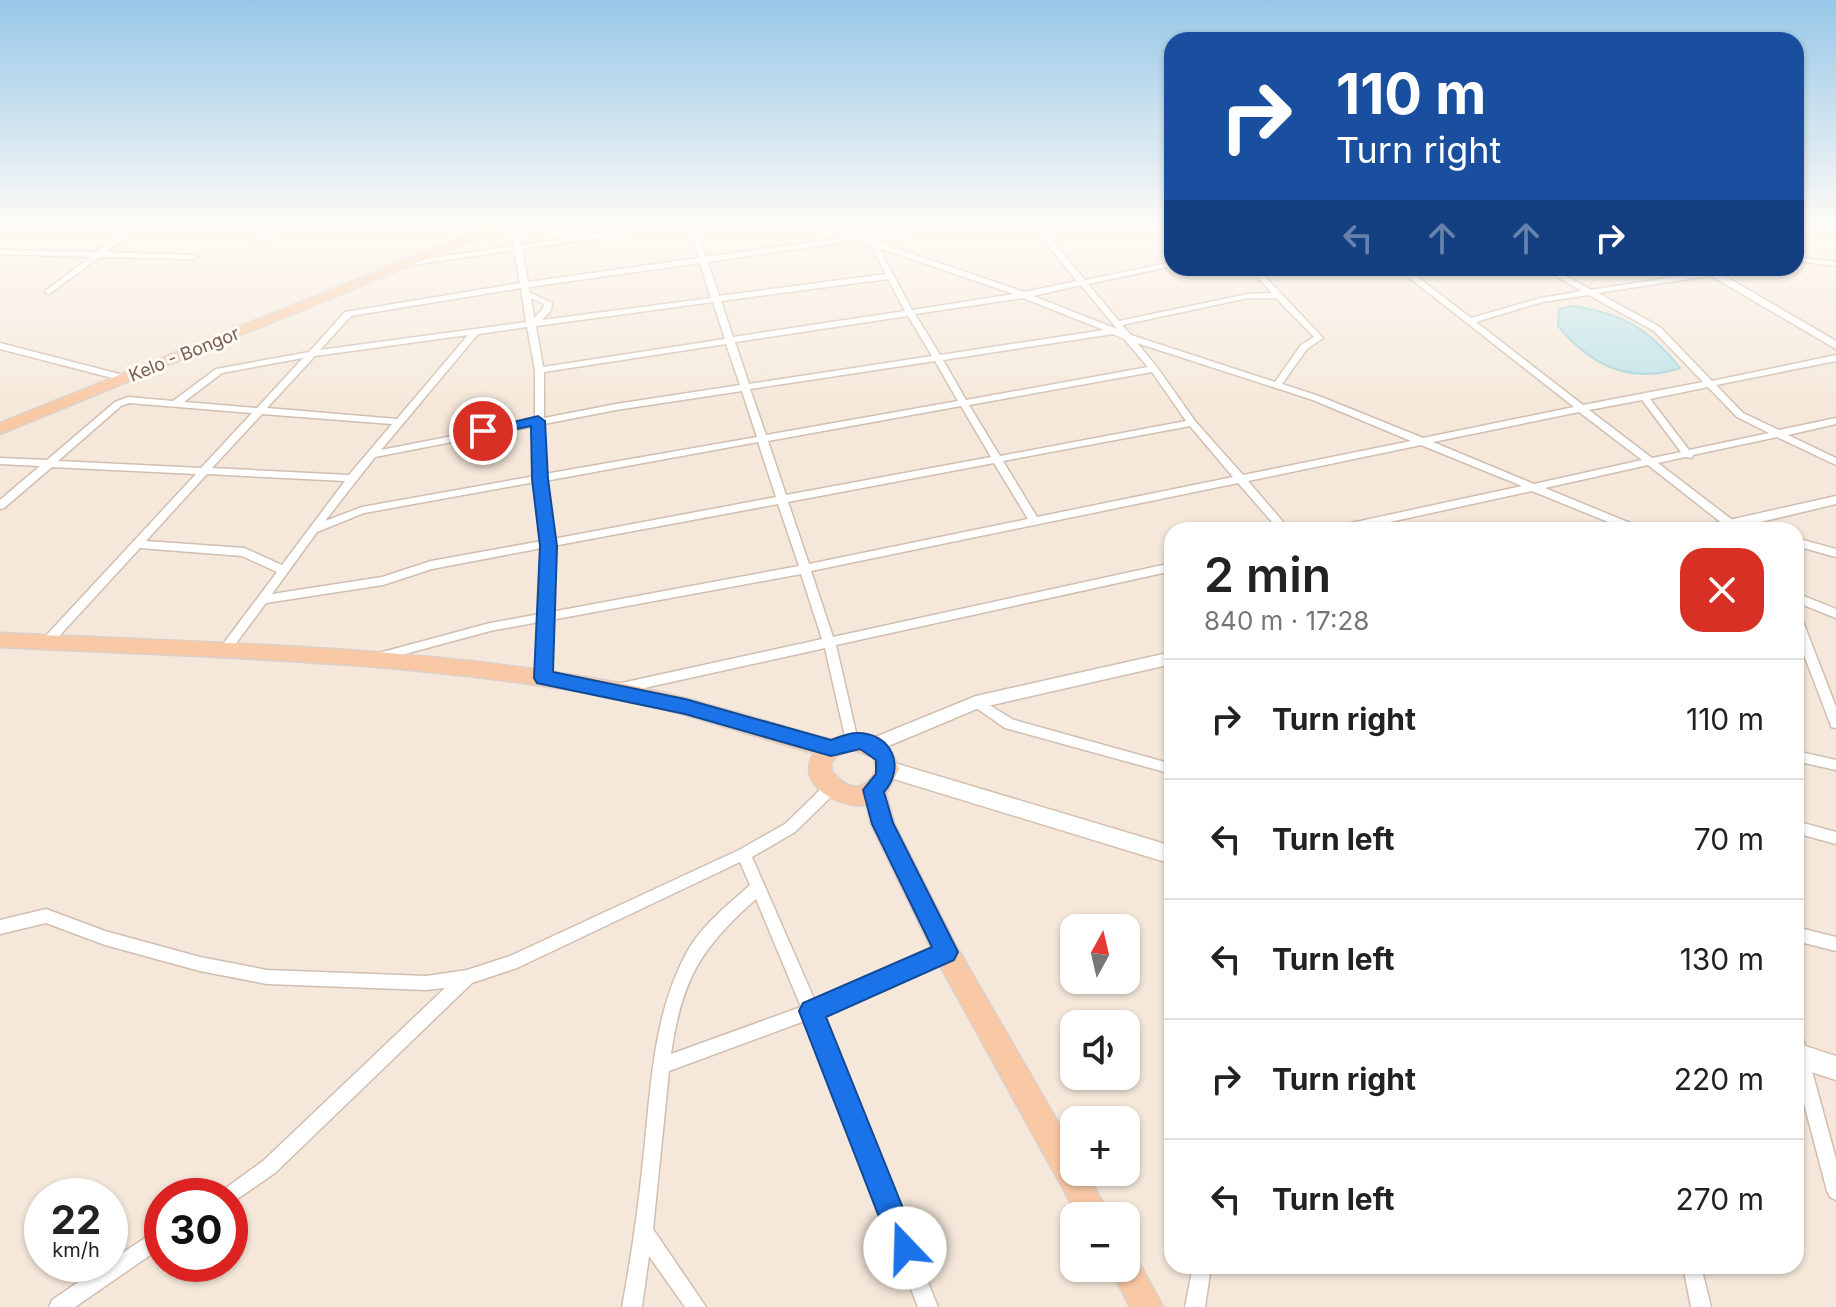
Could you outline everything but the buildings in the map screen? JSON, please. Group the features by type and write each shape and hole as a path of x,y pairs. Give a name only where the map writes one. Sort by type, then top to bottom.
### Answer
{"highway":[{"name":"Kelo - Bongor","path":"0,429 348,287"},
{"path":"0,640 372,659 614,689 781,736 844,750 882,752 888,769 881,784 874,790 840,792"},
{"path":"844,750 824,782 883,824"},
{"path":"874,790 883,824 946,952 1087,1202"},
{"path":"1133,1282 1147,1307"}],"main road":[{"path":"888,769 1164,853"},
{"path":"1804,1054 1836,1068"}],"street":[{"path":"49,292 56,287"},
{"path":"46,643 203,470 315,353 336,323 348,314 537,287"},
{"path":"712,287 746,386 780,503 830,645 844,750 976,702 1164,660"},
{"path":"176,403 219,371 315,353 807,287"},
{"path":"897,287 936,356 967,402 1034,521"},
{"path":"1002,287 1115,328 1128,337 1192,423 1278,522"},
{"path":"539,370 1068,287"},
{"path":"1086,287 1115,328"},
{"path":"1271,287 1319,338 1304,347 1277,385"},
{"path":"1426,287 1583,406 1727,522"},
{"path":"1577,287 1657,329 1740,415 1836,462"},
{"path":"1470,321 1512,306 1624,287"},
{"path":"1735,287 1836,346"},
{"path":"525,289 548,303 547,310 531,326"},
{"path":"525,289 539,370 540,479 548,546 548,616 543,678"},
{"path":"374,454 538,421 1115,328 1248,296 1279,295"},
{"path":"224,651 352,478 475,332"},
{"path":"1128,337 1277,385 1619,522"},
{"path":"0,346 124,378"},
{"path":"372,659 490,627 805,569 1427,443 1583,406 1644,397 1836,358"},
{"path":"317,529 362,510 1154,369"},
{"path":"1644,397 1689,456"},
{"path":"0,506 122,401 398,422"},
{"path":"1375,522 1689,456 1836,421"},
{"path":"264,599 383,581 431,565 780,503 996,458 1192,423"},
{"path":"0,461 352,478"},
{"path":"1744,522 1836,500"},
{"path":"137,544 244,552 285,571"},
{"path":"1804,544 1836,553"},
{"path":"614,689 830,645 1164,569"},
{"path":"1804,600 1836,614"},
{"path":"1804,640 1836,723"},
{"path":"976,702 1010,724 1164,767"},
{"path":"1804,758 1836,765"},
{"path":"0,927 46,916 105,938 200,964 267,977 426,983 467,977 539,951 744,854 790,828 840,792"},
{"path":"1804,829 1836,838"},
{"path":"744,854 811,1011 928,1307"},
{"path":"632,1307 663,1065 677,993 695,954 729,913 757,888"},
{"path":"1804,936 1836,944"},
{"path":"663,1065 811,1011 946,952"},
{"path":"248,1182 269,1167 467,977"},
{"path":"1804,1073 1836,1191"},
{"path":"644,1232 696,1307"},
{"path":"59,1307 144,1248"},
{"path":"1195,1307 1201,1274"},
{"path":"1694,1274 1701,1307"}],"shaded area":[{"path":"0,287 1836,287 1836,1307 0,1307"}],"water":[{"path":"1573,306 1591,309 1634,325 1669,354 1680,368 1644,374 1612,368 1597,361 1570,340 1558,326 1559,309"}],"route":[{"path":"483,431 538,421 540,479 548,546 548,616 543,678 614,689 831,748 852,741 874,745 882,752 888,769 886,777 874,790 883,824 946,952 811,1011 905,1248"}]}
